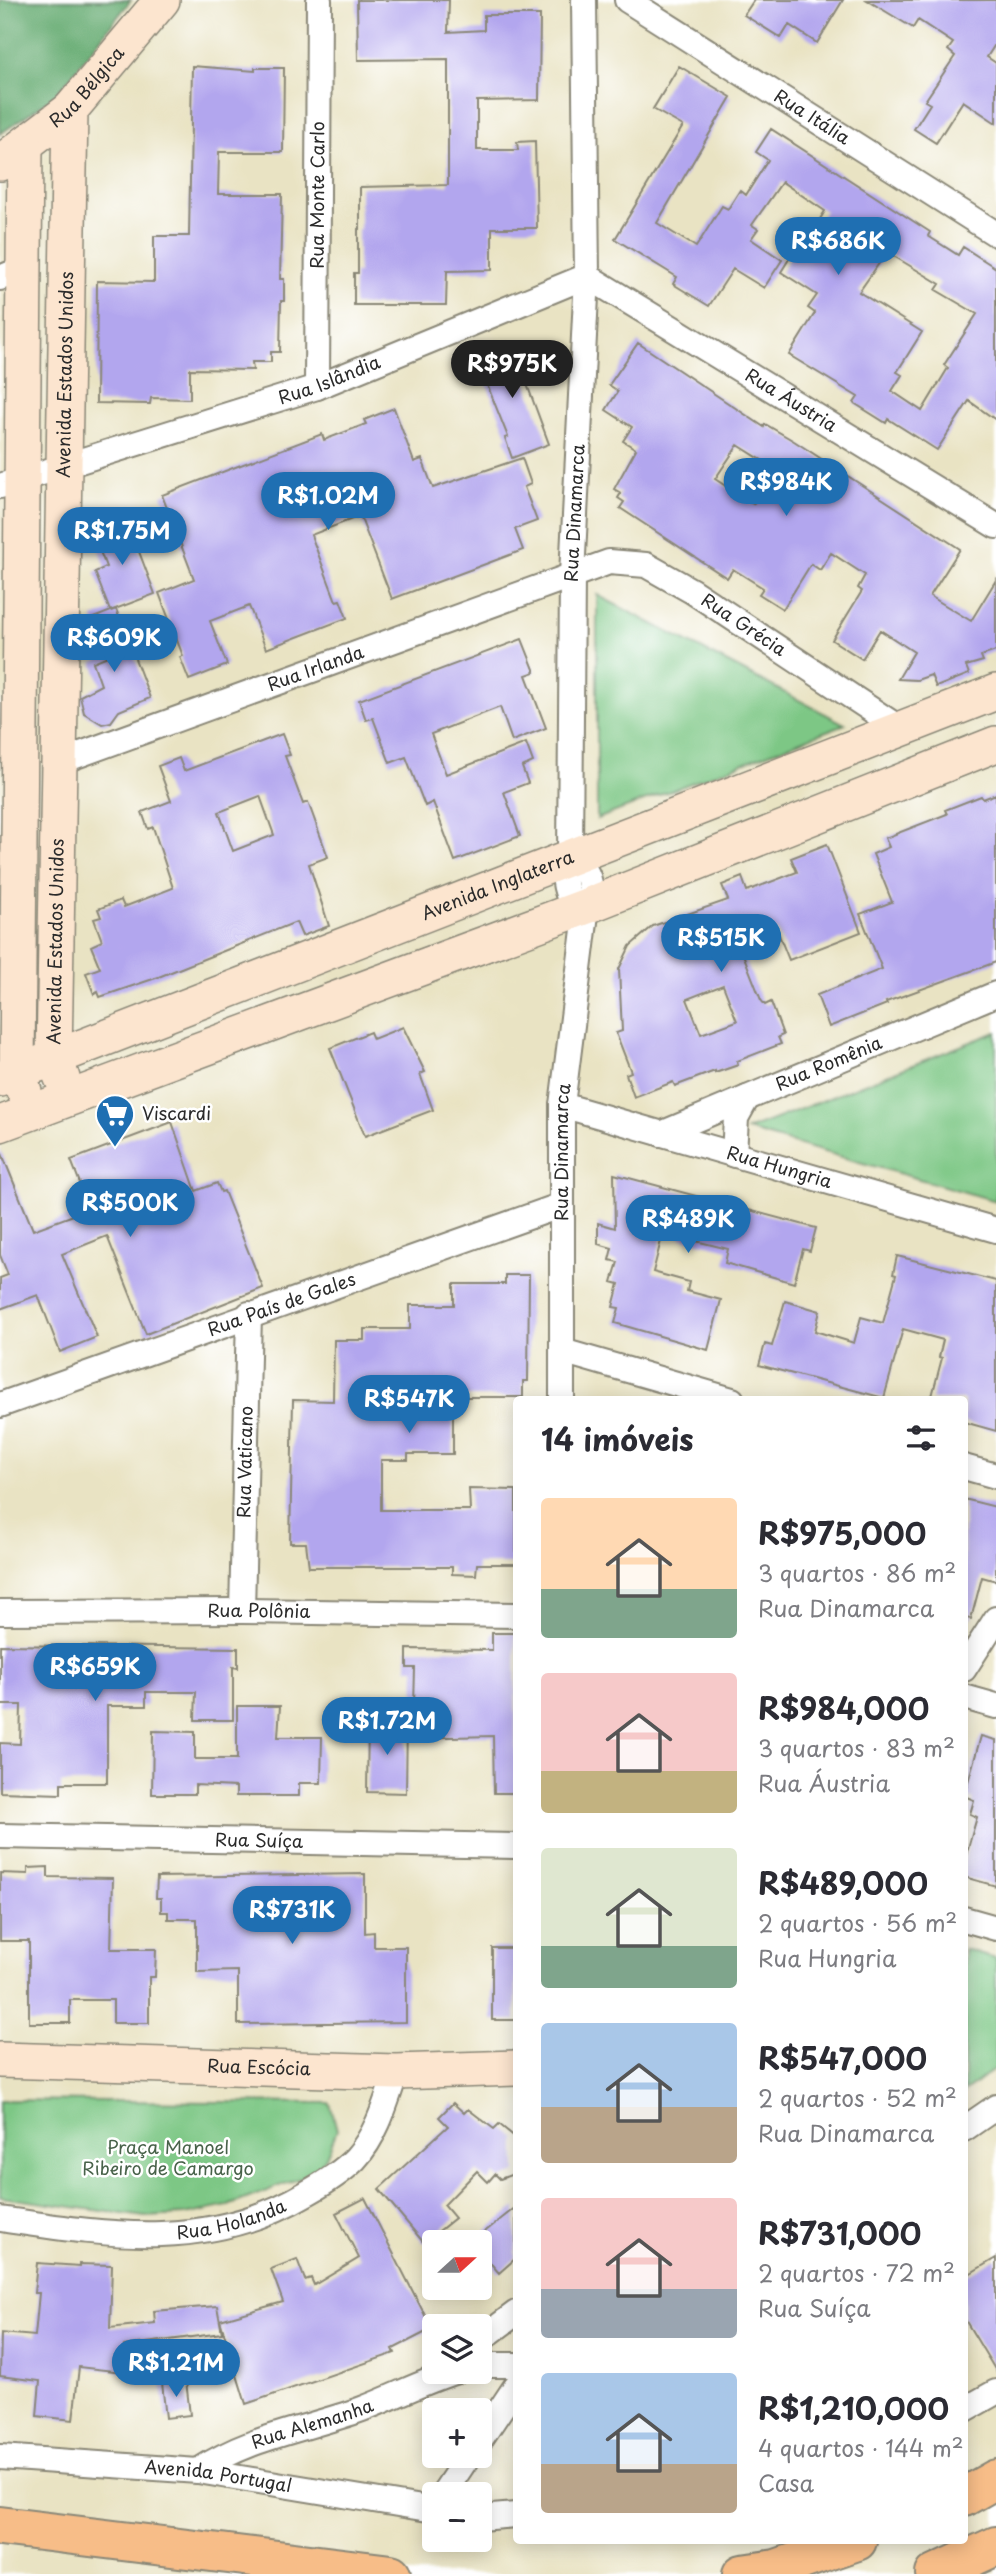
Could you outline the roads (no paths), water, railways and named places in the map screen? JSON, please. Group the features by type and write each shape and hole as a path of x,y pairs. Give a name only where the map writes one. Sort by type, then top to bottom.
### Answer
{"highway":[{"path":"968,2495 996,2479"},
{"path":"0,2526 391,2574"},
{"path":"742,2574 776,2569 848,2544"},
{"path":"935,2574 996,2546"}],"street":[{"name":"Rua Bélgica","path":"12,155 70,110 162,0"},
{"name":"Rua Monte Carlo","path":"317,387 319,0"},
{"name":"Rua Dinamarca","path":"562,1396 562,1105 587,906 592,891 584,867 570,858 572,575 587,276 584,0"},
{"name":"Rua Itália","path":"627,0 996,234"},
{"name":"Avenida Estados Unidos","path":"54,1058 70,110"},
{"name":"Avenida Estados Unidos","path":"9,1075 12,155"},
{"name":"Rua Islândia","path":"11,482 317,387 587,276"},
{"name":"Rua Áustria","path":"587,276 996,526"},
{"name":"Rua Grécia","path":"572,575 609,562 646,565 692,591 902,730"},
{"name":"Rua Irlanda","path":"59,762 572,575"},
{"name":"Avenida Inglaterra","path":"9,1075 902,730 994,699"},
{"path":"9,1075 16,1117 587,906 996,744"},
{"name":"Rua Romênia","path":"661,1134 996,995"},
{"path":"54,1058 69,1097"},
{"path":"734,1155 736,1118 747,1098"},
{"name":"Rua Hungria","path":"562,1105 996,1230"},
{"name":"Rua País de Gales","path":"0,1405 249,1314 562,1205"},
{"name":"Rua Vaticano","path":"242,1611 249,1314"},
{"path":"562,1351 718,1396"},
{"path":"968,1468 996,1476"},
{"name":"Rua Polônia","path":"0,1612 242,1611 513,1615"},
{"path":"968,1663 996,1619"},
{"path":"968,1698 996,1706"},
{"name":"Rua Suíça","path":"0,1836 513,1846"},
{"path":"968,1920 996,1928"},
{"name":"Rua Escócia","path":"0,2060 396,2072 513,2068"},
{"name":"Rua Holanda","path":"0,2219 112,2235 158,2236 234,2224 279,2210 355,2159 380,2118 396,2072"},
{"path":"968,2126 996,2107"},
{"path":"492,2331 513,2315"},
{"path":"492,2365 513,2365"},
{"name":"Rua Alemanha","path":"198,2472 251,2442 361,2410 422,2381"},
{"path":"492,2422 513,2390"},
{"path":"968,2408 996,2392"},
{"name":"Avenida Portugal","path":"0,2457 198,2472 422,2503"},
{"path":"492,2517 513,2515"}],"place":[{"name":"Viscardi","path":"115,1148"}],"park label":[{"name":"Praça Manoel Ribeiro de Camargo","path":"168,2158"}]}
